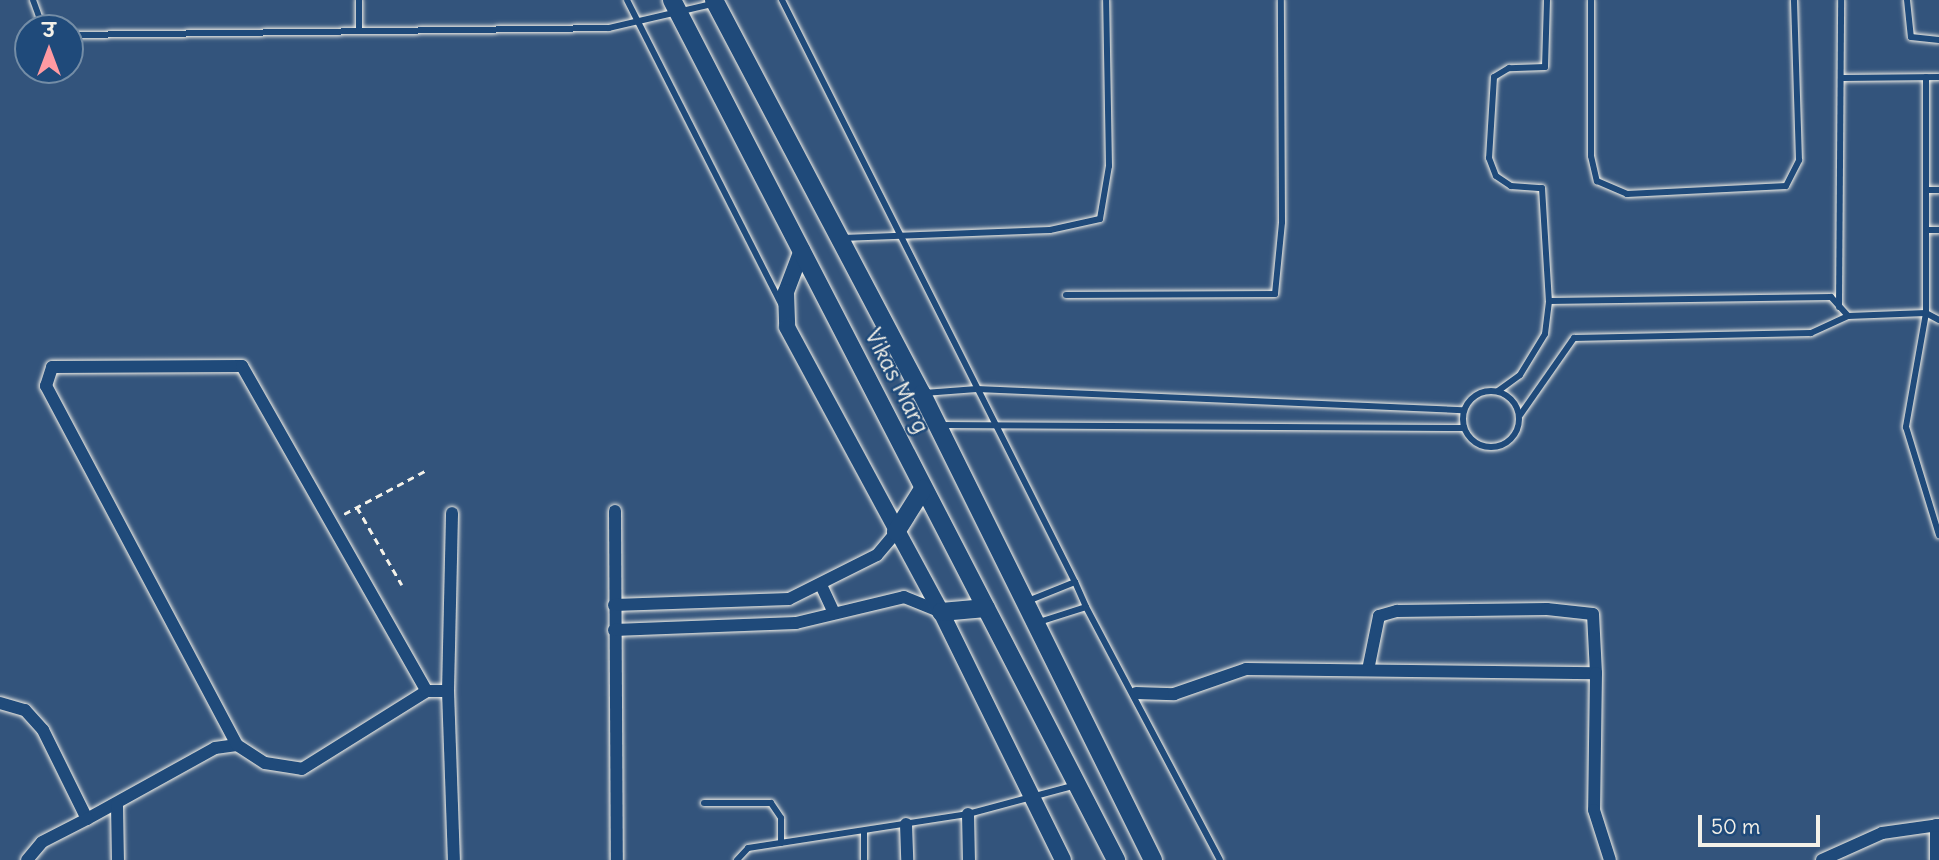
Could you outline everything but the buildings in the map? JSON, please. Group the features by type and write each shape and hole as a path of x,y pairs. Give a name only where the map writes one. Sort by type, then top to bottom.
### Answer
{"main road":[{"path":"714,1 922,394 1153,860"},
{"name":"Vikas Marg","path":"676,8 1116,860"},
{"path":"896,532 923,489"},
{"path":"941,612 986,608"}],"street":[{"path":"802,250 784,308 787,327 941,612 1063,860"},
{"path":"427,691 242,366 52,367 45,378 237,745 265,764 302,769 427,691 448,691"},
{"path":"615,511 617,860"},
{"path":"452,513 448,691 454,860"},
{"path":"614,606 768,604 821,585 877,555 896,532"},
{"path":"821,585 834,612"},
{"path":"614,630 796,624 834,612 904,597 941,612"},
{"path":"1368,670 1379,616 1397,611 1547,609 1593,614 1596,673 1594,810 1610,860"},
{"path":"1136,693 1174,694 1246,669 1596,673"},
{"path":"0,703 25,710 43,730 88,819"},
{"path":"27,860 42,842 117,805 215,748 237,745"},
{"path":"117,805 118,860"},
{"path":"968,814 969,860"},
{"path":"906,824 907,860"},
{"path":"1822,860 1882,833 1937,825 1936,860"}],"lane":[{"path":"359,0 359,31"},
{"path":"627,0 784,308"},
{"path":"782,0 900,234 983,390 1086,607 1136,693 1220,860"},
{"path":"840,238 1050,230 1100,219 1109,166 1107,0"},
{"path":"1066,295 1275,294 1282,222 1281,0"},
{"path":"1498,391 1520,375 1545,334 1549,300 1542,188 1511,186 1496,176 1489,158 1494,78 1509,68 1545,66 1547,0"},
{"path":"1591,0 1591,156 1597,181 1627,194 1786,186 1799,160 1794,0"},
{"path":"1839,307 1843,78 1840,0"},
{"path":"1907,0 1911,37 1939,40"},
{"path":"84,35 639,24 676,8 714,1"},
{"path":"1926,77 1926,313 1906,427 1939,534"},
{"path":"1843,78 1939,77"},
{"path":"1926,190 1939,190"},
{"path":"1926,230 1939,230"},
{"path":"1549,300 1831,298 1848,316"},
{"path":"1463,410 1464,428 1474,442 1506,444 1520,415 1574,338 1811,333 1848,316 1926,313 1939,320"},
{"path":"922,394 983,390 1463,410 1484,391 1498,391 1513,400 1520,415"},
{"path":"937,425 1464,428"},
{"path":"1024,602 1075,582"},
{"path":"1034,624 1086,607"},
{"path":"737,860 748,848 968,814 1078,784"},
{"path":"704,803 771,803 781,818 781,844"},
{"path":"864,832 864,860"}],"path":[{"path":"331,520 425,471"},
{"path":"357,507 402,586"}]}
